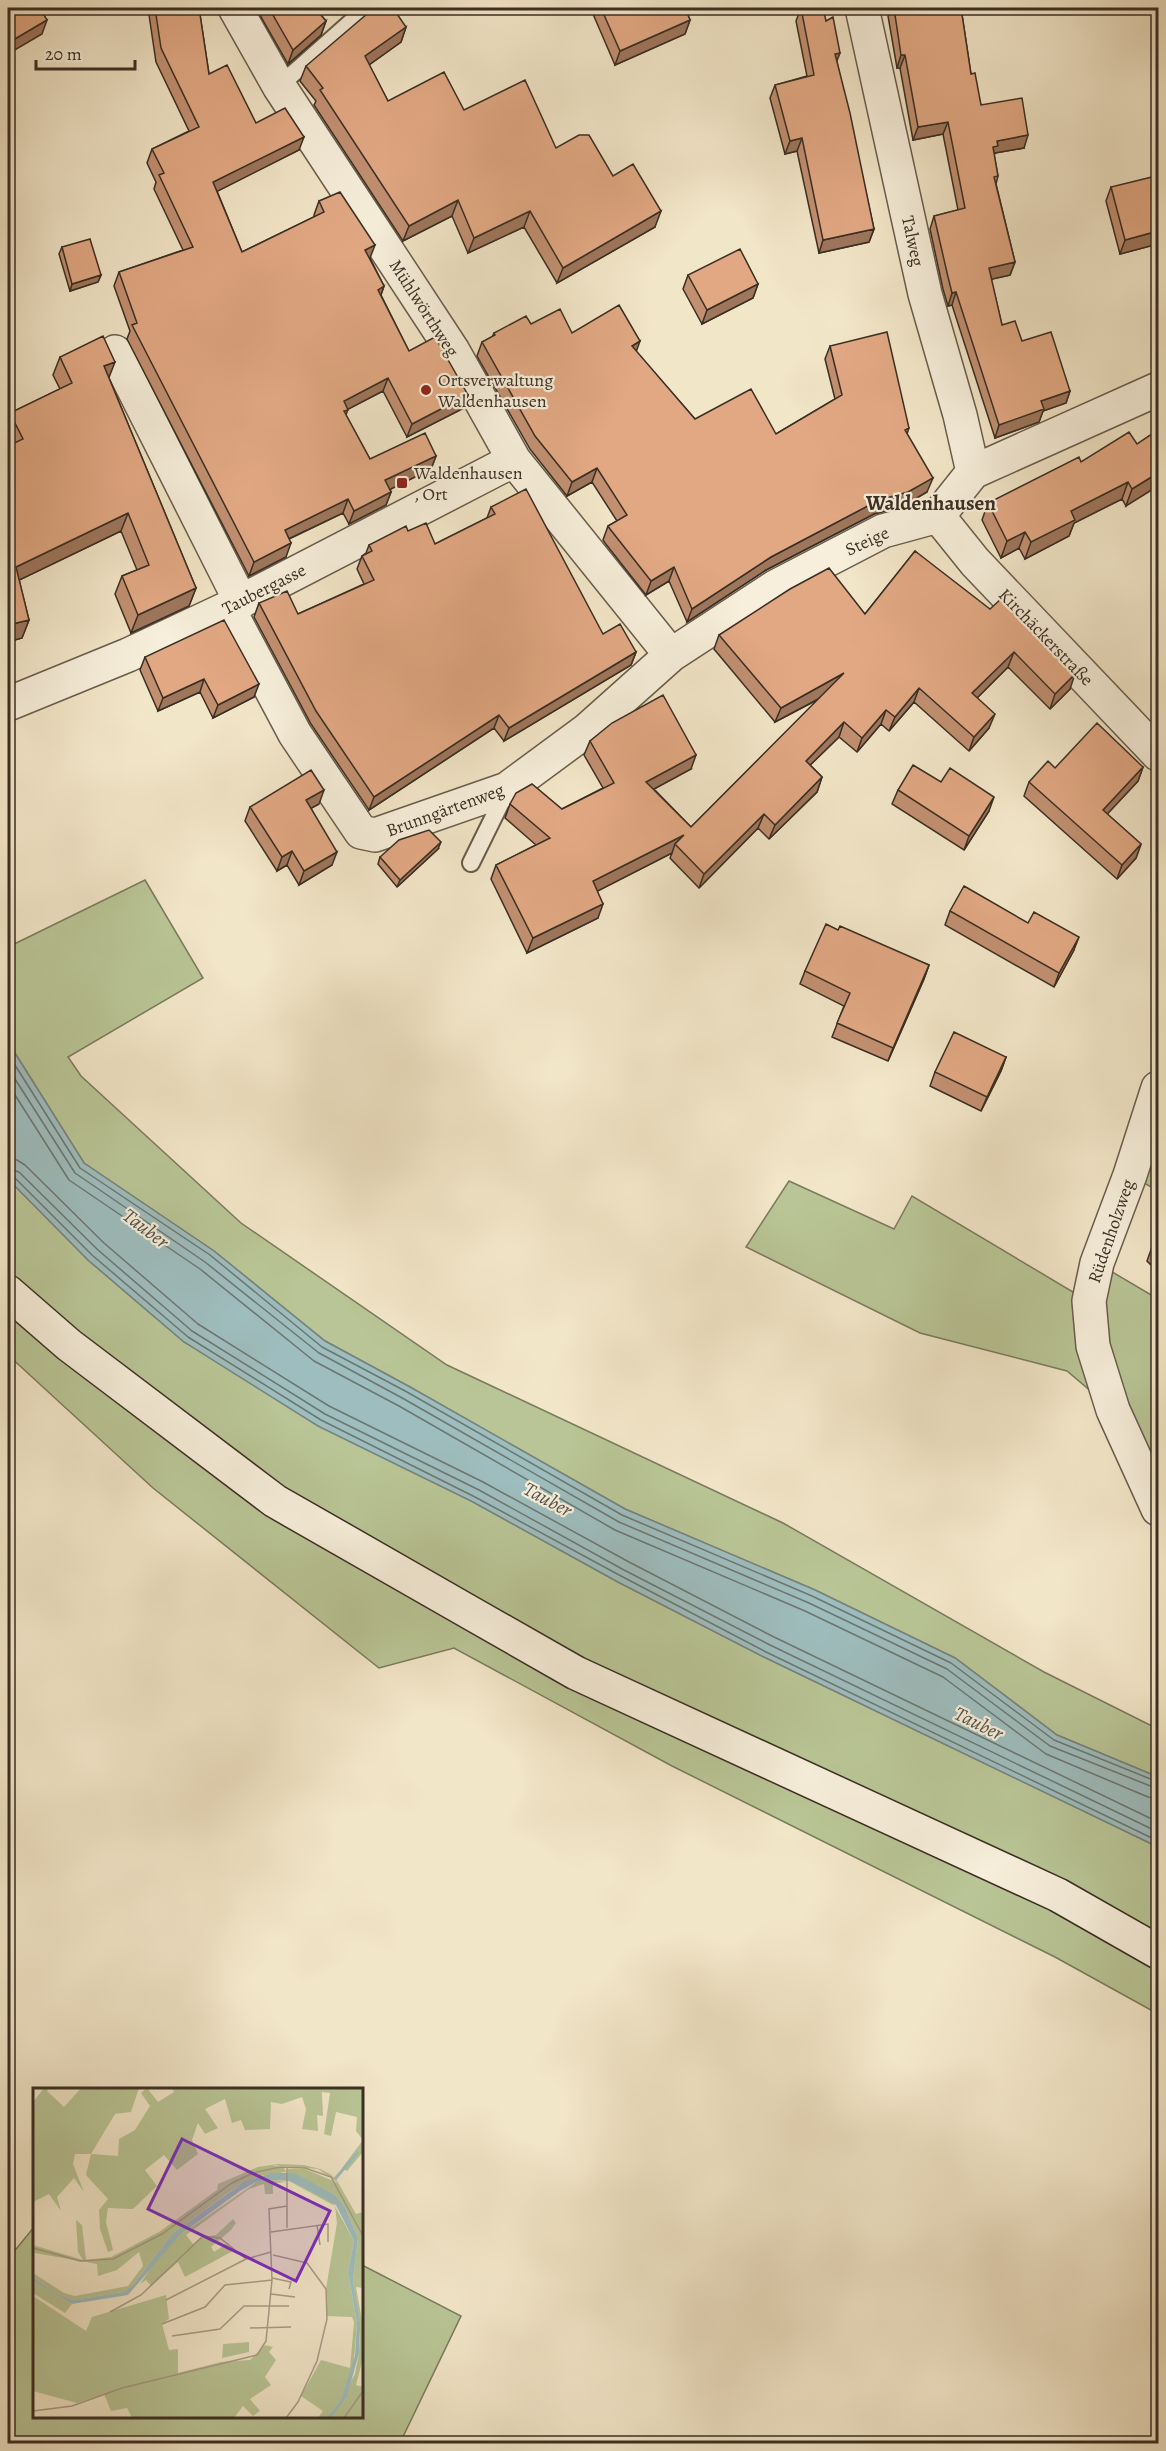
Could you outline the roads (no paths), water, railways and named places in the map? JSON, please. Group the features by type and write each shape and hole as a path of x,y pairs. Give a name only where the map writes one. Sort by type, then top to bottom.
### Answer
{"street":[{"name":"Mühlwörthweg","path":"235,8 279,86 453,351 514,460 671,655"},
{"name":"Talweg","path":"862,8 925,294 960,415 973,472"},
{"name":"Brunngärtenweg","path":"115,352 295,734 361,832 375,835 414,819 507,789 587,730 671,655"},
{"path":"938,516 973,472 1158,389"},
{"name":"Taubergasse","path":"8,705 128,655 234,605 514,460"},
{"name":"Steige","path":"671,655 785,582 883,531 938,516"},
{"name":"Kirchäckerstraße","path":"938,516 975,562 1158,754"},
{"name":"Rüdenholzweg","path":"1158,1088 1130,1175 1096,1263 1089,1301 1094,1346 1113,1410 1158,1509"},
{"path":"8,1292 69,1345 275,1501 416,1582 576,1673 1058,1895 1158,1952"}],"lane":[{"path":"279,86 367,8"},
{"path":"471,863 507,789"}],"water":[{"name":"Tauber","path":"8,1042 84,1163 214,1251 325,1341 625,1509 815,1590 955,1658 1057,1735 1158,1777 1158,1847 764,1657 618,1582 473,1502 318,1426 184,1342 88,1260 8,1179"}],"place":[{"name":"Ortsverwaltung Waldenhausen","path":"426,390"},
{"name":"Waldenhausen , Ort","path":"402,483"}],"district":[{"name":"Waldenhausen","path":"931,503"}]}
